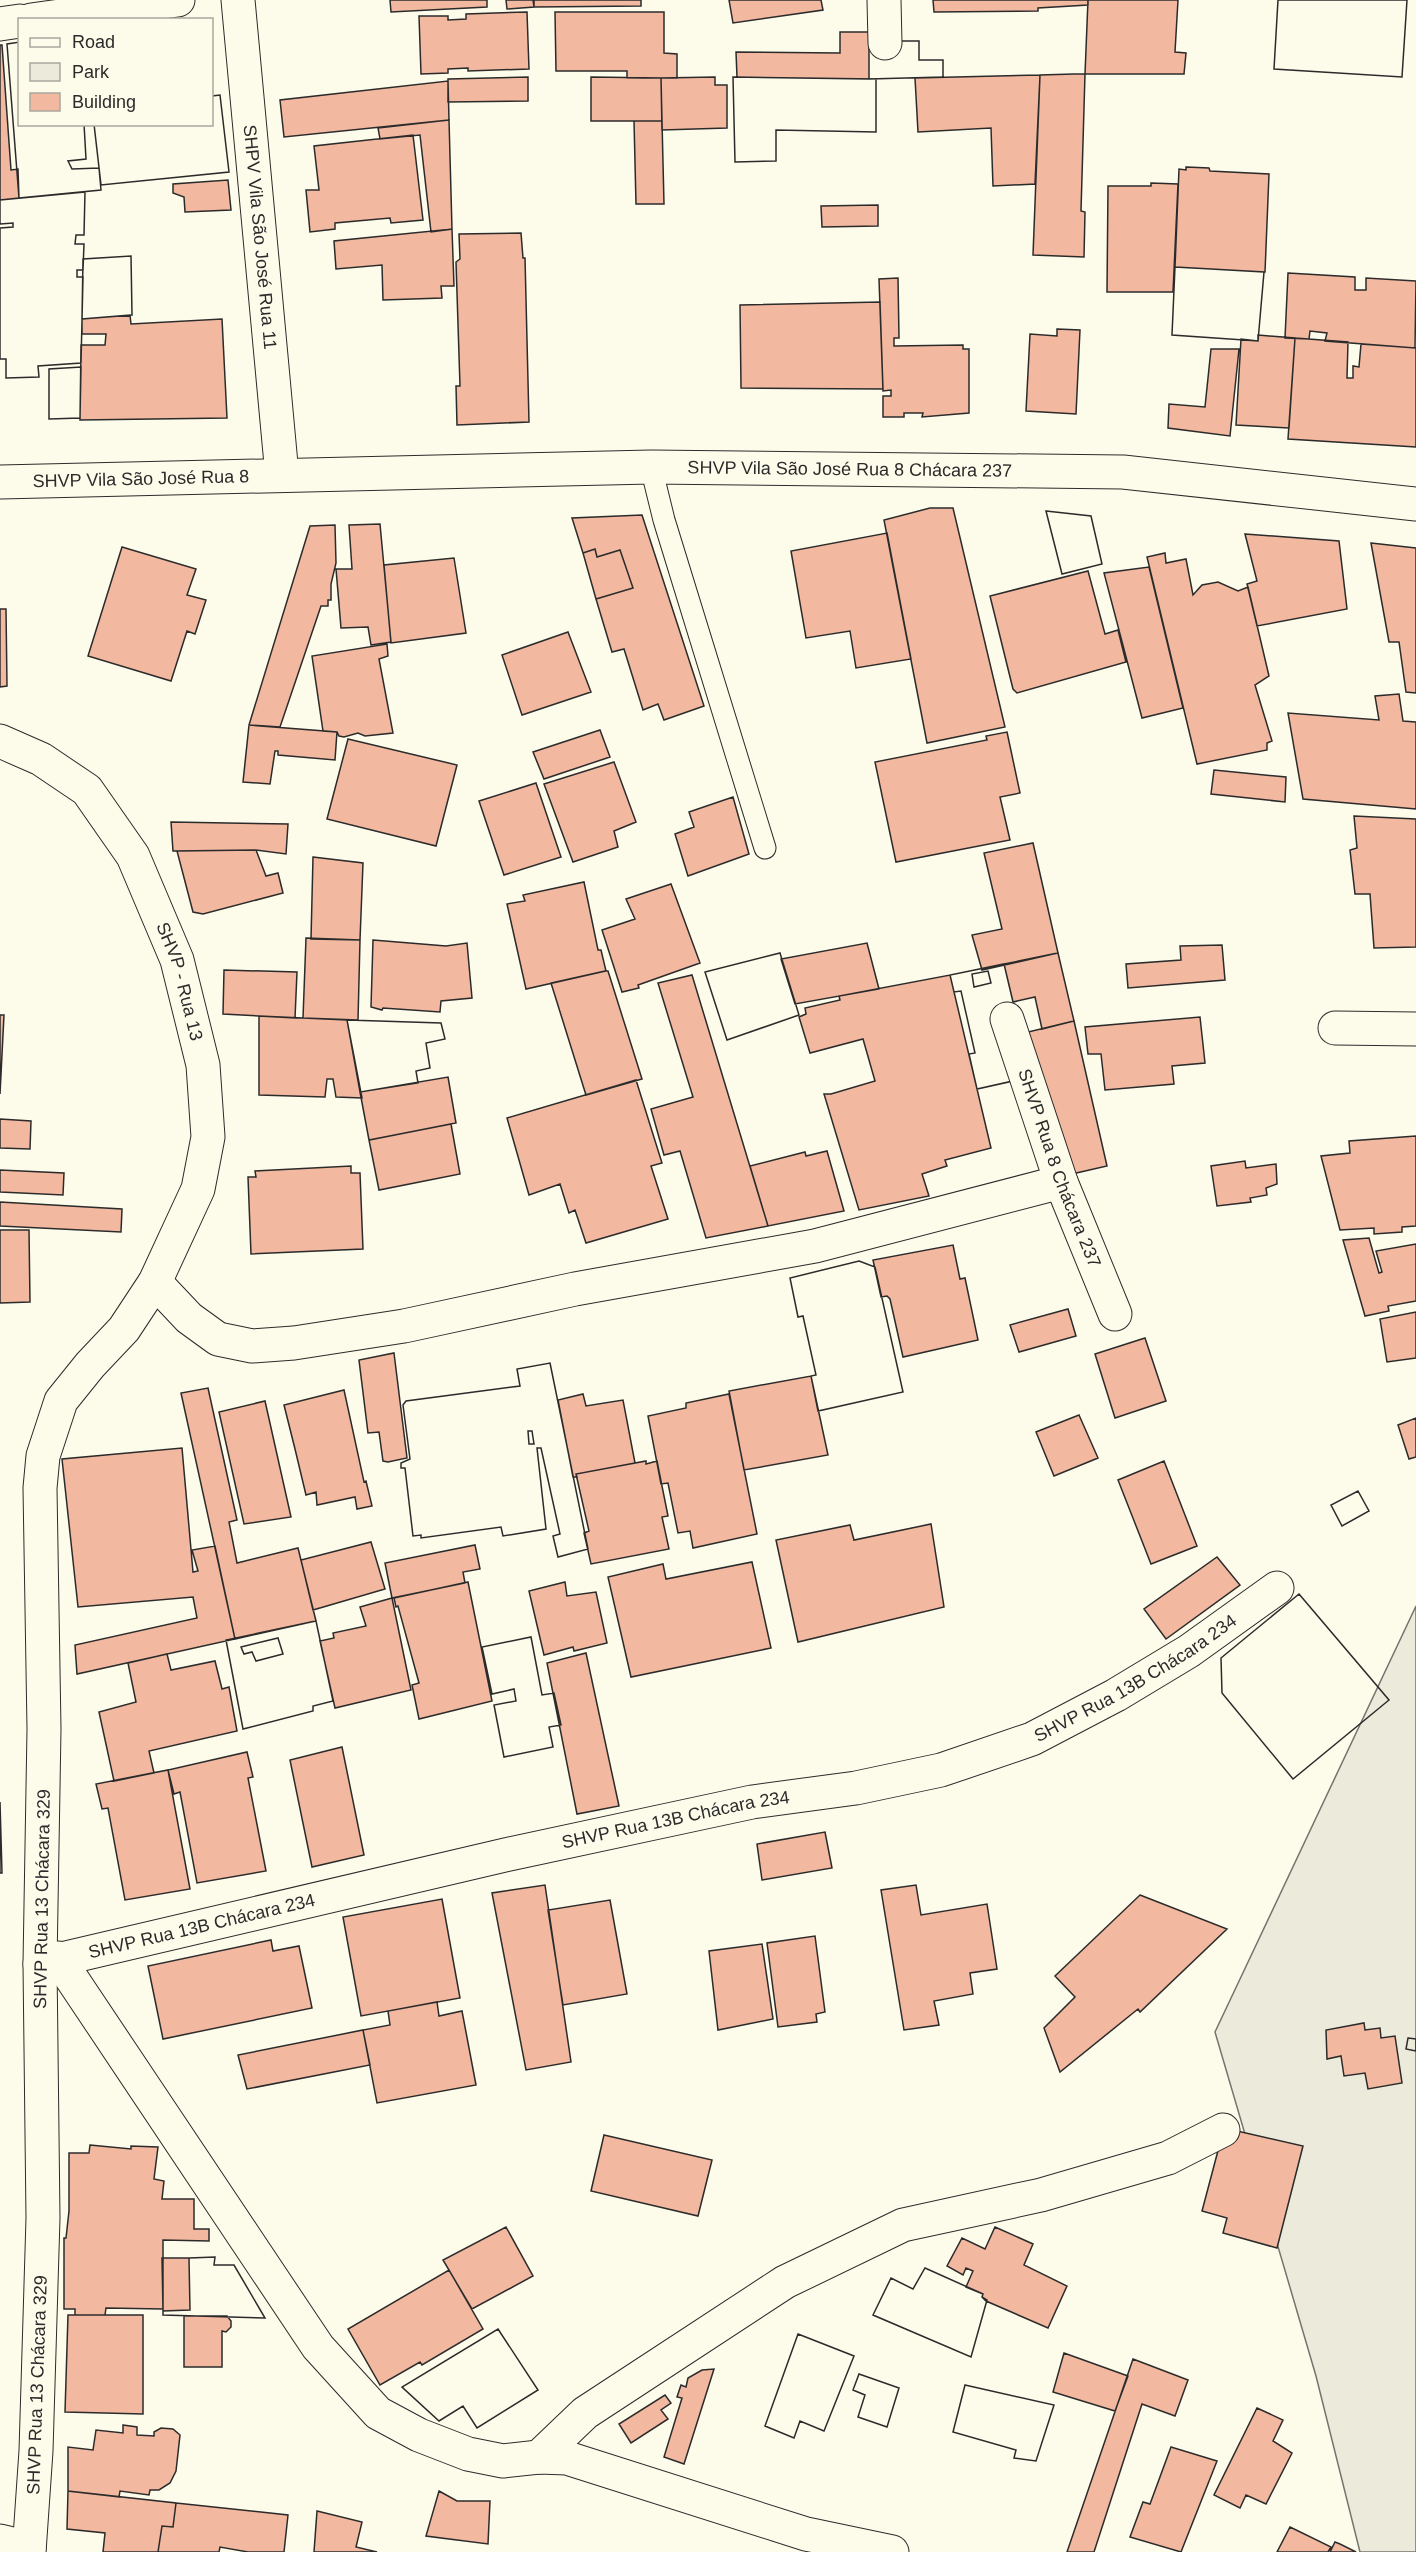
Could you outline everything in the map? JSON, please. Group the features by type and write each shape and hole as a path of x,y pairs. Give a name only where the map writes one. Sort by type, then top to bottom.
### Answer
{"street":[{"path":"46,18 178,0"},
{"name":"SHPV Vila São José Rua 11","path":"238,0 282,475"},
{"path":"884,0 885,43"},
{"path":"0,24 18,21"},
{"name":"SHVP Vila São José Rua 8 Chácara 237","path":"282,475 651,467 1123,472 1416,504"},
{"name":"SHVP Vila São José Rua 8","path":"0,482 282,475"},
{"name":"SHVP - Rua 13","path":"0,741 41,759 87,790 133,856 177,960 203,1065 208,1137 198,1189 155,1282"},
{"name":"SHVP Rua 8 Chácara 237","path":"1007,1019 1061,1182 1115,1314"},
{"path":"1335,1028 1416,1029"},
{"path":"155,1282 189,1318 219,1339 252,1346 294,1343 404,1326 575,1289 815,1246 1061,1182"},
{"name":"SHVP Rua 13 Chácara 329","path":"19,2547 36,2451 49,1961 40,1488 43,1456 61,1401 90,1365 124,1329 155,1282"},
{"name":"SHVP Rua 13B Chácara 234","path":"49,1961 494,1858 752,1802 856,1788 941,1770 1032,1739 1116,1695 1189,1650 1276,1588"},
{"path":"49,1961 318,2347 378,2413 419,2435 468,2454 503,2461 538,2457 567,2458 806,2534 892,2552"},
{"path":"538,2457 585,2413 775,2288 903,2225 1041,2195 1168,2158 1223,2130"}],"lane":[{"path":"651,467 664,520 765,848"}],"green space":[{"path":"1416,1606 1416,2552 1360,2552 1316,2376 1215,2032"}],"building":[{"path":"390,0 487,0 487,7 391,12"},
{"path":"506,0 533,0 534,7 507,9"},
{"path":"534,0 641,0 641,6 534,7"},
{"path":"729,0 821,0 823,10 733,23"},
{"path":"933,0 1088,0 1088,5 1038,8 1038,11 934,12"},
{"path":"1088,0 1178,0 1175,52 1186,53 1184,74 1085,74"},
{"path":"1278,0 1407,0 1402,77 1274,69"},
{"path":"1278,0 1407,0 1402,77 1274,69"},
{"path":"527,12 529,69 468,71 468,68 448,69 448,73 421,74 419,16 448,16 448,20 466,19 466,14"},
{"path":"555,12 664,12 664,53 677,54 677,78 627,78 627,71 556,71"},
{"path":"840,32 869,32 869,79 737,77 736,52 840,53"},
{"path":"869,41 919,41 919,60 943,60 943,77 869,79"},
{"path":"869,41 919,41 919,60 943,60 943,77 869,79"},
{"path":"18,42 18,126 84,126 86,159 68,161 72,169 99,168 101,190 19,198 7,44"},
{"path":"18,42 18,126 84,126 86,159 68,161 72,169 99,168 101,190 19,198 7,44"},
{"path":"0,45 2,45 11,170 18,169 19,198 0,200"},
{"path":"1085,74 1081,211 1085,212 1084,257 1033,255 1040,75"},
{"path":"1040,75 1035,184 993,186 991,128 918,132 915,78"},
{"path":"528,77 528,101 448,102 448,79"},
{"path":"591,77 661,78 662,121 591,121"},
{"path":"715,77 715,85 727,85 727,128 662,130 661,78"},
{"path":"733,77 876,79 876,132 776,130 776,161 735,162"},
{"path":"733,77 876,79 876,132 776,130 776,161 735,162"},
{"path":"448,81 449,120 284,137 280,100"},
{"path":"220,95 229,172 101,185 94,126 213,126 213,96"},
{"path":"220,95 229,172 101,185 94,126 213,126 213,96"},
{"path":"449,120 452,229 431,232 420,135 380,139 378,128"},
{"path":"634,121 662,121 664,204 636,204"},
{"path":"413,135 423,220 391,223 390,218 335,223 335,229 310,232 306,190 319,190 314,146"},
{"path":"1186,167 1209,168 1210,171 1269,174 1265,272 1175,267 1179,169 1186,170"},
{"path":"228,180 231,210 185,212 184,197 173,193 173,184"},
{"path":"1151,183 1178,184 1173,292 1107,292 1108,186 1151,186"},
{"path":"85,192 84,235 76,235 75,244 84,244 83,270 77,270 77,277 83,277 81,363 38,366 39,377 6,378 6,359 0,359 0,228 13,227 13,223 0,224 0,200"},
{"path":"85,192 84,235 76,235 75,244 84,244 83,270 77,270 77,277 83,277 81,363 38,366 39,377 6,378 6,359 0,359 0,228 13,227 13,223 0,224 0,200"},
{"path":"878,205 878,226 822,227 821,206"},
{"path":"452,229 454,286 441,286 442,298 383,300 382,265 336,269 334,241"},
{"path":"521,233 523,258 525,258 529,422 457,425 456,386 460,386 456,262 460,259 459,234"},
{"path":"131,256 132,315 82,319 83,259"},
{"path":"131,256 132,315 82,319 83,259"},
{"path":"1175,267 1264,272 1258,341 1172,335"},
{"path":"1175,267 1264,272 1258,341 1172,335"},
{"path":"1288,273 1355,277 1355,290 1366,290 1366,278 1416,281 1415,348 1325,341 1327,333 1310,331 1309,339 1285,338"},
{"path":"898,278 899,338 894,338 894,346 963,345 963,349 969,349 969,413 922,417 923,413 904,413 904,417 883,417 883,396 891,396 891,390 883,391 879,279"},
{"path":"880,302 883,389 741,388 740,305"},
{"path":"130,315 131,324 222,319 227,418 80,420 81,345 105,345 106,334 82,334 82,319"},
{"path":"1057,329 1080,330 1076,414 1026,411 1030,334 1057,336"},
{"path":"1258,335 1295,338 1289,428 1236,425 1241,339 1258,341"},
{"path":"1295,338 1348,342 1347,378 1353,378 1353,366 1359,367 1361,344 1416,348 1416,447 1288,439"},
{"path":"1211,349 1239,349 1230,436 1168,428 1169,404 1205,407"},
{"path":"81,367 80,418 49,419 49,369"},
{"path":"81,367 80,418 49,419 49,369"},
{"path":"930,508 953,508 1005,727 927,743 884,520"},
{"path":"1046,511 1091,516 1102,564 1062,574"},
{"path":"1046,511 1091,516 1102,564 1062,574"},
{"path":"642,515 704,706 664,720 658,704 643,710 624,649 612,652 596,599 633,588 620,550 597,557 595,549 583,553 572,518"},
{"path":"380,524 391,642 371,645 368,627 341,628 336,569 352,569 349,525"},
{"path":"335,525 336,563 331,584 331,600 328,600 328,606 321,606 280,727 249,725 310,526"},
{"path":"887,533 911,659 856,668 850,631 806,638 791,551"},
{"path":"1245,534 1339,541 1347,609 1257,626 1247,584 1257,581"},
{"path":"1371,543 1416,548 1416,693 1406,692 1399,642 1389,642"},
{"path":"122,547 196,569 187,595 206,600 195,634 187,631 171,681 88,656"},
{"path":"595,549 597,557 620,550 633,588 596,599 583,553"},
{"path":"1165,553 1166,563 1186,559 1193,595 1202,585 1218,582 1238,591 1248,587 1269,676 1255,685 1272,741 1267,743 1267,750 1197,764 1147,557"},
{"path":"454,558 466,633 391,643 384,565"},
{"path":"1149,567 1183,708 1142,718 1104,573"},
{"path":"1088,571 1105,634 1118,630 1126,662 1017,693 1013,689 990,596"},
{"path":"0,609 6,609 7,686 0,687"},
{"path":"568,632 591,692 522,715 502,655"},
{"path":"387,644 388,656 379,659 393,733 365,736 358,733 344,737 339,736 337,732 323,731 312,656"},
{"path":"1399,694 1403,721 1416,722 1416,809 1303,799 1288,713 1379,720 1375,696"},
{"path":"249,725 337,732 335,760 278,755 278,751 275,751 270,784 243,782"},
{"path":"600,730 610,757 544,779 533,752"},
{"path":"1007,732 1020,793 1000,797 1010,840 896,862 875,762 987,740 986,736"},
{"path":"348,739 457,765 436,846 327,819"},
{"path":"614,762 636,822 614,831 618,847 573,862 544,784"},
{"path":"1214,770 1286,777 1285,802 1211,794"},
{"path":"536,783 561,857 504,875 479,801"},
{"path":"733,797 749,854 688,876 675,834 694,827 689,812"},
{"path":"1354,816 1416,819 1416,947 1374,948 1370,894 1355,894 1350,850 1357,848"},
{"path":"171,822 288,824 286,854 256,850 173,851"},
{"path":"1033,843 1058,953 982,970 972,935 1002,929 984,853"},
{"path":"256,850 266,876 278,873 283,893 203,914 193,912 177,851"},
{"path":"313,857 363,863 360,940 311,939"},
{"path":"584,882 598,950 601,950 606,971 526,989 507,904 525,901 523,895"},
{"path":"671,884 700,963 638,985 639,988 622,992 602,930 635,919 626,899"},
{"path":"306,938 360,940 358,1020 303,1018"},
{"path":"373,940 446,946 467,943 472,998 441,1001 440,1012 383,1008 382,1010 371,1007"},
{"path":"867,943 879,989 795,1004 781,959"},
{"path":"1222,945 1225,980 1128,988 1126,964 1181,960 1180,946"},
{"path":"780,953 799,1015 727,1040 705,972"},
{"path":"780,953 799,1015 727,1040 705,972"},
{"path":"1058,953 1074,1021 1042,1029 1035,997 1013,1002 1004,964"},
{"path":"1004,964 1031,1077 977,1089 969,1054 975,1053 961,991 954,992 950,975","holes":["988,971 991,983 974,987 972,974"]},
{"path":"1004,964 1031,1077 977,1089 969,1054 975,1053 961,991 954,992 950,975","holes":["988,971 991,983 974,987 972,974"]},
{"path":"224,970 297,972 295,1018 223,1014"},
{"path":"608,971 642,1079 586,1095 551,983"},
{"path":"692,975 768,1226 706,1238 680,1151 664,1155 651,1109 693,1097 658,983"},
{"path":"950,975 991,1148 945,1160 947,1166 922,1174 929,1196 859,1210 824,1094 875,1081 863,1039 810,1053 799,1017 806,1014 805,1008 840,1000 839,996"},
{"path":"0,1015 4,1015 0,1094"},
{"path":"259,1016 347,1020 362,1098 336,1097 333,1079 327,1079 325,1097 259,1095"},
{"path":"1200,1017 1205,1063 1172,1066 1174,1084 1105,1090 1101,1054 1088,1054 1085,1027"},
{"path":"347,1020 441,1023 445,1039 426,1043 430,1068 416,1071 418,1083 360,1092"},
{"path":"347,1020 441,1023 445,1039 426,1043 430,1068 416,1071 418,1083 360,1092"},
{"path":"1074,1021 1107,1166 1063,1176 1028,1032"},
{"path":"448,1077 456,1123 369,1140 360,1092"},
{"path":"636,1080 662,1163 651,1166 668,1219 586,1243 575,1210 569,1213 560,1184 529,1195 507,1118"},
{"path":"0,1119 31,1121 30,1149 0,1148"},
{"path":"451,1124 460,1174 379,1190 369,1140"},
{"path":"1416,1136 1416,1226 1402,1227 1402,1232 1374,1234 1374,1228 1340,1230 1321,1156 1350,1153 1349,1141"},
{"path":"827,1151 844,1211 768,1226 750,1166 805,1152 806,1156"},
{"path":"1245,1161 1246,1168 1276,1164 1277,1184 1266,1188 1267,1195 1250,1198 1251,1202 1217,1206 1211,1166"},
{"path":"351,1166 351,1173 360,1173 363,1249 251,1254 248,1177 256,1177 255,1171"},
{"path":"0,1170 64,1173 63,1195 0,1192"},
{"path":"0,1202 122,1209 121,1232 0,1226"},
{"path":"0,1230 29,1230 30,1302 0,1303"},
{"path":"1369,1238 1379,1273 1382,1272 1376,1251 1416,1244 1416,1301 1388,1306 1389,1311 1365,1316 1343,1240"},
{"path":"953,1245 960,1279 965,1278 978,1340 903,1357 890,1299 887,1296 881,1297 873,1260"},
{"path":"859,1261 875,1267 903,1392 818,1411 811,1376 816,1375 803,1316 798,1317 790,1278"},
{"path":"859,1261 875,1267 903,1392 818,1411 811,1376 816,1375 803,1316 798,1317 790,1278"},
{"path":"1068,1309 1076,1336 1019,1352 1010,1325"},
{"path":"1416,1312 1416,1358 1387,1362 1380,1319"},
{"path":"1145,1338 1166,1401 1115,1418 1095,1354"},
{"path":"394,1353 407,1458 388,1462 383,1461 379,1432 368,1433 359,1360"},
{"path":"550,1363 588,1549 558,1557 553,1536 560,1534 541,1448 537,1448 546,1529 503,1536 501,1527 421,1538 421,1535 413,1536 405,1468 401,1468 401,1463 410,1459 403,1405 406,1401 520,1386 517,1369","holes":["528,1431 532,1431 534,1444 529,1444"]},
{"path":"550,1363 588,1549 558,1557 553,1536 560,1534 541,1448 537,1448 546,1529 503,1536 501,1527 421,1538 421,1535 413,1536 405,1468 401,1468 401,1463 410,1459 403,1405 406,1401 520,1386 517,1369","holes":["528,1431 532,1431 534,1444 529,1444"]},
{"path":"811,1376 828,1455 744,1470 729,1391"},
{"path":"208,1388 237,1520 229,1522 237,1563 298,1548 316,1621 235,1639 181,1393"},
{"path":"344,1390 364,1482 366,1481 372,1506 357,1509 355,1497 317,1505 316,1492 306,1495 284,1405"},
{"path":"583,1394 586,1406 623,1400 635,1463 576,1474 577,1477 573,1477 558,1400"},
{"path":"729,1394 757,1534 693,1548 690,1531 678,1533 668,1483 661,1484 648,1416 686,1408 686,1403"},
{"path":"265,1401 291,1517 244,1524 219,1412"},
{"path":"1079,1415 1098,1458 1054,1476 1036,1432"},
{"path":"1416,1418 1416,1457 1409,1459 1398,1425"},
{"path":"182,1448 193,1572 198,1571 192,1550 215,1546 235,1639 77,1674 75,1645 197,1618 193,1597 78,1607 62,1459"},
{"path":"646,1461 646,1464 657,1461 668,1516 662,1517 669,1549 591,1564 584,1533 589,1531 576,1474"},
{"path":"1164,1461 1197,1546 1151,1564 1118,1480"},
{"path":"1358,1491 1369,1511 1342,1526 1331,1505"},
{"path":"1358,1491 1369,1511 1342,1526 1331,1505"},
{"path":"931,1524 944,1607 798,1642 776,1540 850,1525 854,1540"},
{"path":"371,1542 385,1589 313,1610 301,1560"},
{"path":"475,1545 480,1569 463,1572 465,1583 392,1598 385,1563"},
{"path":"1217,1557 1240,1585 1166,1639 1144,1609"},
{"path":"752,1562 771,1648 631,1677 608,1577 663,1564 666,1579"},
{"path":"468,1582 492,1701 419,1719 412,1685 419,1683 394,1598"},
{"path":"565,1582 567,1596 596,1592 607,1643 574,1651 573,1647 544,1655 529,1591"},
{"path":"1299,1594 1389,1700 1293,1779 1222,1693 1221,1658"},
{"path":"1299,1594 1389,1700 1293,1779 1222,1693 1221,1658"},
{"path":"392,1598 411,1690 335,1708 320,1641 334,1638 333,1633 366,1626 360,1607"},
{"path":"316,1621 333,1701 313,1706 313,1711 243,1729 226,1640","holes":["278,1638 283,1654 256,1661 252,1652 244,1654 241,1647"]},
{"path":"316,1621 333,1701 313,1706 313,1711 243,1729 226,1640","holes":["278,1638 283,1654 256,1661 252,1652 244,1654 241,1647"]},
{"path":"531,1637 542,1695 554,1693 561,1725 549,1727 553,1747 504,1757 494,1705 516,1701 514,1689 492,1694 482,1647"},
{"path":"531,1637 542,1695 554,1693 561,1725 549,1727 553,1747 504,1757 494,1705 516,1701 514,1689 492,1694 482,1647"},
{"path":"586,1653 619,1806 577,1814 547,1663"},
{"path":"167,1654 171,1670 215,1661 222,1689 229,1687 237,1731 149,1751 154,1773 114,1781 99,1712 136,1702 128,1663"},
{"path":"342,1747 364,1855 312,1867 290,1760"},
{"path":"247,1752 253,1777 248,1778 266,1871 197,1883 180,1792 174,1794 168,1770"},
{"path":"168,1770 190,1889 125,1900 108,1808 102,1809 96,1784"},
{"path":"0,1802 2,1873 0,1873"},
{"path":"0,1802 2,1873 0,1873"},
{"path":"825,1832 832,1868 762,1880 757,1844"},
{"path":"545,1885 571,2062 526,2070 492,1893"},
{"path":"916,1885 921,1915 987,1904 997,1969 970,1973 973,1994 934,2001 939,2025 904,2030 881,1890"},
{"path":"1140,1895 1227,1929 1140,2012 1138,2009 1060,2072 1044,2028 1075,1997 1055,1976"},
{"path":"442,1899 460,1998 361,2016 343,1917"},
{"path":"610,1900 627,1994 563,2005 548,1910"},
{"path":"815,1936 825,2012 816,2014 817,2022 778,2027 767,1943"},
{"path":"271,1940 273,1951 299,1946 312,2008 163,2039 148,1966"},
{"path":"762,1944 773,2019 718,2030 709,1951"},
{"path":"437,2002 439,2016 462,2011 476,2085 377,2103 363,2030 390,2025 388,2011"},
{"path":"1364,2023 1365,2030 1380,2028 1381,2038 1395,2036 1402,2083 1368,2089 1365,2073 1344,2076 1341,2056 1327,2059 1326,2030"},
{"path":"363,2030 370,2065 247,2089 238,2055"},
{"path":"1408,2038 1416,2039 1416,2051 1406,2049"},
{"path":"1408,2038 1416,2039 1416,2051 1406,2049"},
{"path":"1224,2128 1303,2146 1277,2248 1223,2233 1227,2218 1202,2211"},
{"path":"604,2135 712,2160 698,2216 591,2191"},
{"path":"90,2145 131,2149 131,2146 158,2147 154,2179 164,2181 162,2199 194,2199 194,2229 209,2229 209,2241 163,2240 163,2309 106,2308 105,2315 75,2315 75,2309 64,2309 64,2238 66,2238 69,2211 69,2153 89,2153"},
{"path":"506,2227 533,2276 472,2309 443,2260"},
{"path":"995,2227 1033,2244 1024,2265 1067,2286 1048,2328 986,2301 982,2297 983,2294 966,2287 973,2271 966,2268 963,2275 947,2266 962,2238 985,2249"},
{"path":"215,2257 214,2265 234,2265 265,2318 163,2315 163,2311 190,2310 189,2258"},
{"path":"215,2257 214,2265 234,2265 265,2318 163,2315 163,2311 190,2310 189,2258"},
{"path":"162,2258 189,2258 190,2310 163,2311"},
{"path":"925,2268 983,2294 982,2297 987,2300 971,2357 873,2315 891,2278 913,2289"},
{"path":"925,2268 983,2294 982,2297 987,2300 971,2357 873,2315 891,2278 913,2289"},
{"path":"449,2270 483,2329 422,2365 420,2362 380,2385 348,2329"},
{"path":"68,2315 143,2315 143,2414 65,2412"},
{"path":"184,2316 227,2316 231,2321 231,2327 226,2332 222,2331 222,2367 184,2367"},
{"path":"498,2329 538,2390 477,2428 463,2406 439,2421 402,2387"},
{"path":"498,2329 538,2390 477,2428 463,2406 439,2421 402,2387"},
{"path":"798,2334 854,2356 824,2431 800,2421 794,2438 765,2426"},
{"path":"798,2334 854,2356 824,2431 800,2421 794,2438 765,2426"},
{"path":"1064,2353 1128,2376 1115,2411 1053,2392"},
{"path":"1133,2359 1188,2380 1175,2416 1142,2404 1094,2552 1067,2552"},
{"path":"714,2369 684,2464 664,2457 682,2398 677,2397 681,2385 686,2387 688,2378 702,2370"},
{"path":"859,2374 899,2388 887,2427 858,2417 865,2395 853,2390"},
{"path":"859,2374 899,2388 887,2427 858,2417 865,2395 853,2390"},
{"path":"965,2385 1054,2405 1036,2461 1014,2458 1016,2450 953,2432"},
{"path":"965,2385 1054,2405 1036,2461 1014,2458 1016,2450 953,2432"},
{"path":"665,2395 671,2403 661,2410 668,2419 631,2443 619,2424"},
{"path":"1257,2408 1283,2420 1273,2441 1292,2453 1266,2504 1246,2495 1240,2508 1214,2495"},
{"path":"123,2425 137,2427 137,2435 154,2436 154,2432 161,2428 173,2429 180,2435 176,2471 170,2483 159,2490 150,2490 149,2495 120,2491 119,2497 68,2491 68,2447 93,2450 96,2430 123,2433"},
{"path":"1171,2447 1217,2461 1181,2552 1130,2537 1143,2502 1150,2504"},
{"path":"68,2491 176,2503 173,2527 162,2526 158,2552 103,2552 105,2533 67,2529"},
{"path":"439,2491 457,2501 490,2501 488,2544 426,2536"},
{"path":"176,2503 288,2515 284,2552 248,2552 220,2547 219,2552 158,2552 162,2526 173,2527"},
{"path":"317,2511 362,2522 356,2547 377,2552 314,2552"},
{"path":"1290,2527 1331,2547 1328,2552 1277,2552"},
{"path":"1335,2542 1340,2544 1356,2552 1330,2552"}]}
